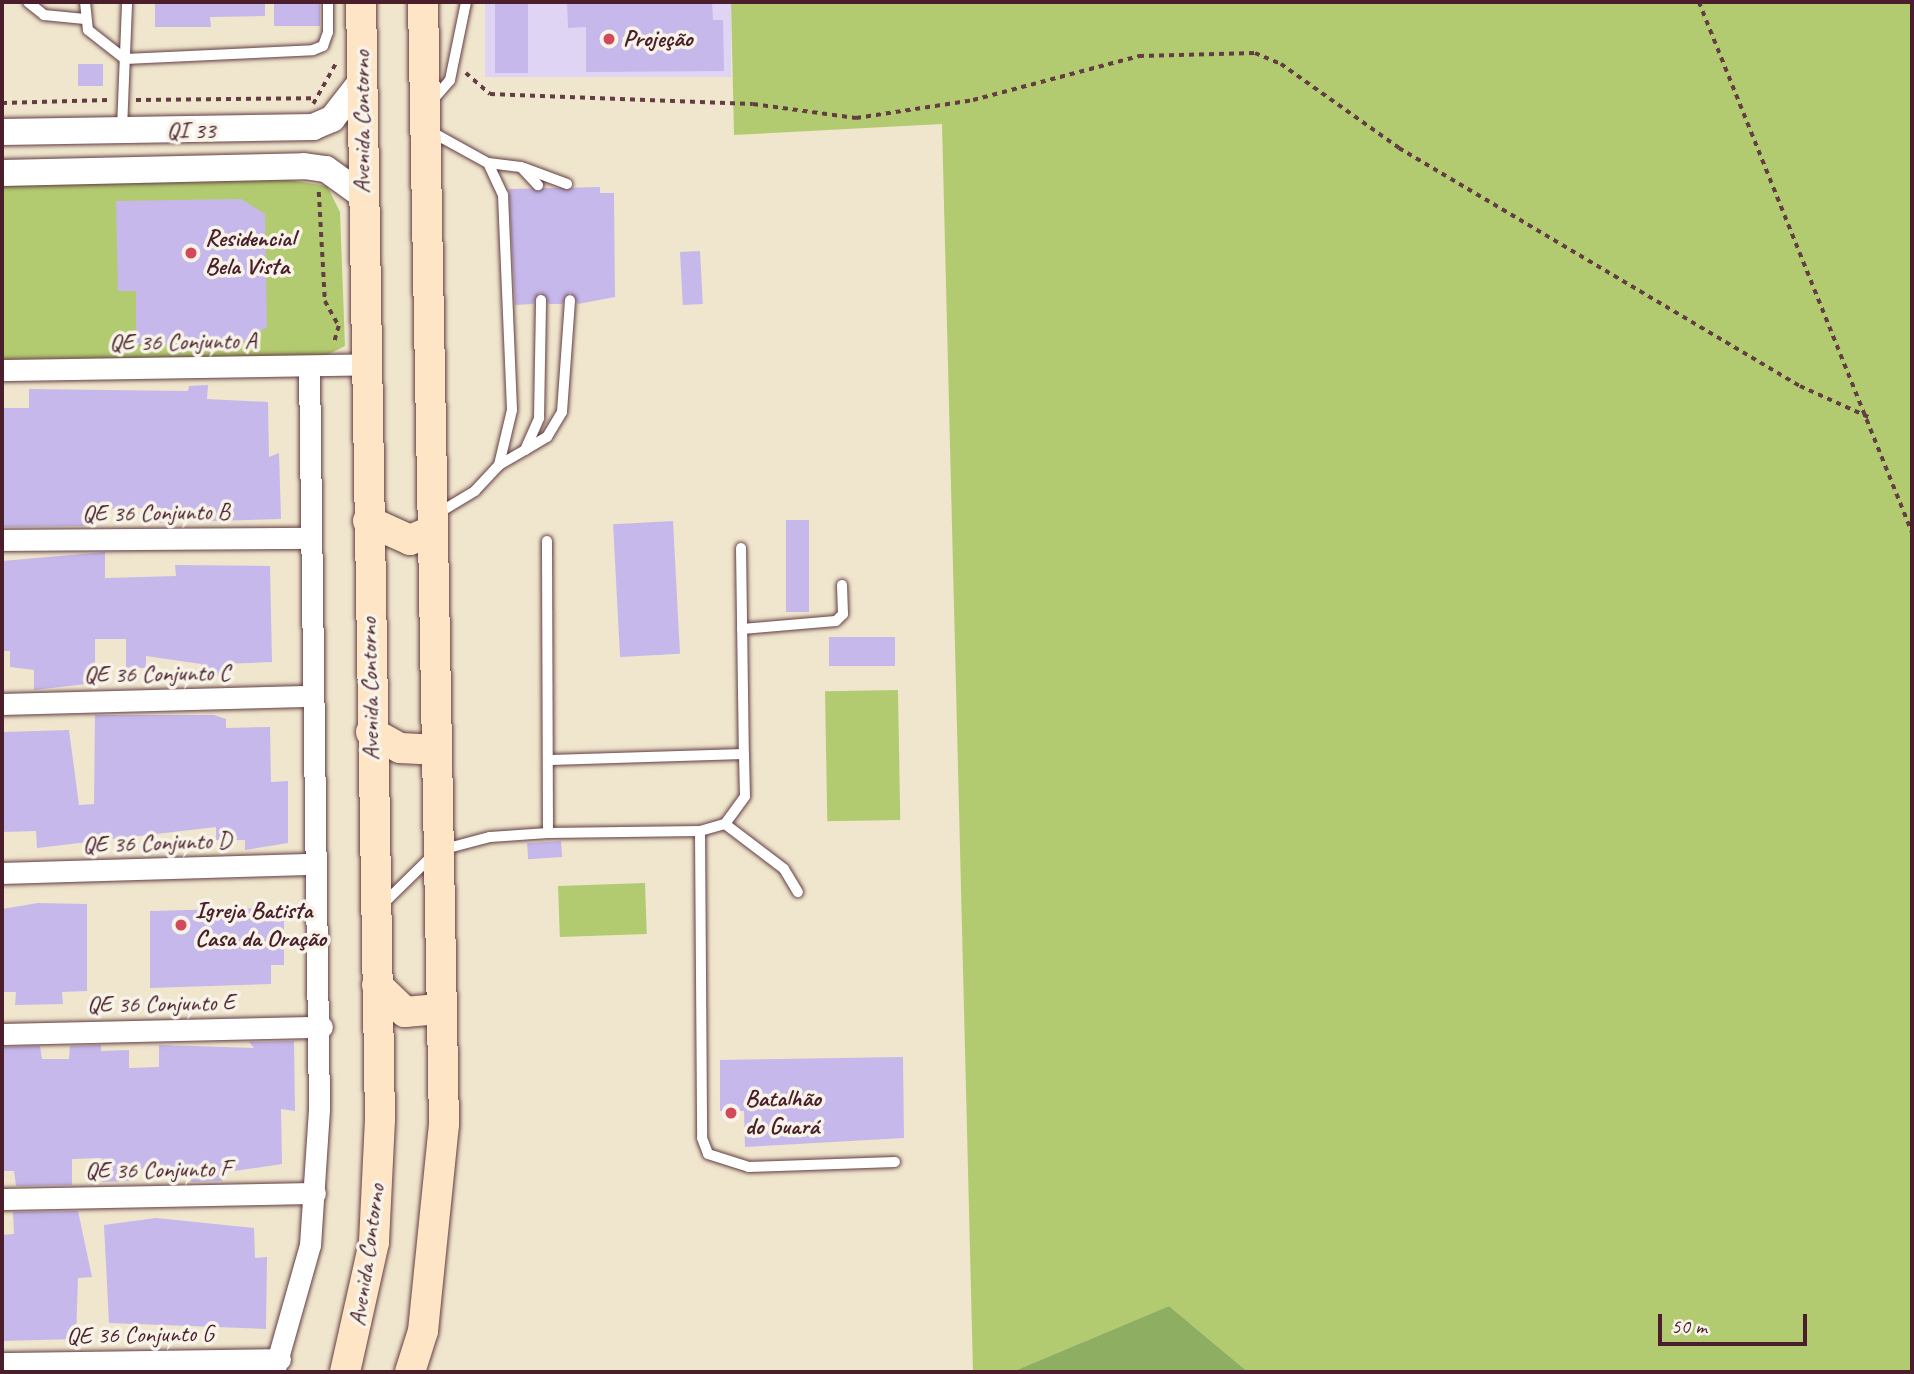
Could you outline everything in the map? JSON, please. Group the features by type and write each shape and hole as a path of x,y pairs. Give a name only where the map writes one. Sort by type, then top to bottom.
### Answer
{"main road":[{"name":"Avenida Contorno","path":"345,1372 373,1242 377,985 362,195 348,75 361,2"},
{"path":"410,1372 423,1331 440,1194 423,2"},
{"path":"368,521 410,540 429,525"},
{"path":"371,732 400,748 434,750"},
{"path":"377,985 405,1012 439,1009"}],"street":[{"name":"QI 33","path":"2,132 170,132 313,127 332,119 348,75"},
{"path":"170,132 170,169"},
{"name":"QI 33","path":"2,173 317,167 362,195"},
{"name":"QE 36 Conjunto A","path":"2,370 365,364"},
{"path":"277,1365 304,1271 315,1193 321,1027 314,864 309,367"},
{"name":"QE 36 Conjunto B","path":"2,540 310,538"},
{"name":"QE 36 Conjunto C","path":"2,704 313,696"},
{"name":"QE 36 Conjunto D","path":"2,873 314,864"},
{"name":"QE 36 Conjunto E","path":"2,1034 321,1027"},
{"name":"QE 36 Conjunto F","path":"2,1199 315,1193"},
{"name":"QE 36 Conjunto G","path":"2,1363 277,1365"}],"lane":[{"path":"28,2 44,15 85,19"},
{"path":"85,2 85,19 95,38 125,59 313,50 323,46 328,32 328,2"},
{"path":"121,132 127,2"},
{"path":"466,2 458,56 450,80 423,120 488,163 521,167 567,184"},
{"path":"488,163 505,211 512,386 512,428 499,465"},
{"path":"521,167 538,185"},
{"path":"525,450 542,404 541,300"},
{"path":"429,525 458,504 499,465 547,437 562,412 570,300"},
{"path":"548,541 548,833"},
{"path":"374,913 437,851 490,837 548,833 700,831 725,824 746,796 741,548"},
{"path":"742,629 836,621 843,614 842,584"},
{"path":"550,760 744,754"},
{"path":"725,824 784,869 798,892"},
{"path":"700,831 702,1138 708,1154 748,1167 895,1162"}],"path":[{"path":"1699,2 1871,418 1912,532"},
{"path":"458,56 474,85 490,94 753,104 856,118 974,100 1139,57 1255,53 1281,64 1399,148 1800,386 1871,418"},
{"path":"2,103 313,99 331,90"}],"shaded area":[{"name":"Projeção","path":"485,2 731,2 731,77 485,77"}],"green space":[{"path":"731,2 1912,2 1912,1372 1248,1372 1169,1306 1012,1372 973,1372 942,124 734,135"},
{"path":"289,180 327,186 340,212 345,346 325,356 2,359 2,184"},
{"path":"898,690 900,820 827,821 825,691"},
{"path":"645,883 647,934 560,937 558,886"},
{"path":"1169,1306 1248,1372 1012,1372"}],"building":[{"path":"155,2 265,2 265,16 210,17 211,27 155,27"},
{"path":"274,2 320,2 320,26 274,26"},
{"path":"495,2 528,2 528,73 495,73"},
{"path":"567,2 712,2 713,20 723,20 724,71 586,72 586,27 568,28"},
{"path":"78,64 103,64 103,86 78,86"},
{"path":"600,187 600,193 614,193 615,297 578,304 570,292 562,304 549,304 540,292 533,304 515,305 509,189"},
{"name":"Residencial Bela Vista","path":"241,199 265,214 267,327 242,342 136,344 136,291 118,291 116,201"},
{"path":"700,251 703,304 683,305 680,252"},
{"path":"208,385 207,399 268,402 269,457 279,453 281,519 150,523 150,508 118,508 91,512 91,526 2,527 2,408 29,408 29,389 188,391 189,386"},
{"path":"786,520 809,520 809,612 786,612"},
{"path":"673,521 680,654 620,657 613,524"},
{"path":"105,552 105,578 176,576 175,565 270,566 272,662 224,664 225,676 202,676 201,664 146,656 146,668 126,668 126,639 95,639 95,683 34,690 34,670 10,667 10,651 4,651 2,561"},
{"path":"829,637 895,637 895,666 829,666"},
{"path":"95,715 214,715 226,719 226,728 270,727 271,782 288,781 288,843 245,850 245,840 216,840 216,827 37,848 36,831 2,832 2,732 69,730 79,805 94,804"},
{"path":"561,841 562,857 528,859 527,843"},
{"path":"38,903 87,904 87,991 62,992 63,1004 15,1005 16,992 2,992 2,909"},
{"path":"270,908 270,914 284,914 284,965 271,965 271,984 150,988 150,911"},
{"path":"294,1041 295,1111 281,1109 282,1164 221,1173 222,1181 191,1182 190,1167 131,1169 131,1181 102,1182 102,1158 72,1159 72,1185 16,1186 14,1171 2,1171 2,1047 40,1046 42,1059 69,1059 70,1046 101,1045 101,1051 129,1050 129,1068 159,1067 159,1045 254,1048 249,1042"},
{"path":"903,1057 904,1138 745,1147 744,1111 720,1111 720,1060"},
{"path":"78,1211 92,1277 78,1278 76,1339 2,1341 2,1235 14,1234 13,1212"},
{"path":"156,1218 254,1228 255,1258 267,1257 266,1329 109,1323 104,1225"}],"place":[{"name":"Projeção","path":"609,39"},
{"name":"Residencial Bela Vista","path":"191,253"},
{"name":"Igreja Batista Casa da Oração","path":"181,925"},
{"name":"Batalhão do Guará","path":"731,1113"}]}
